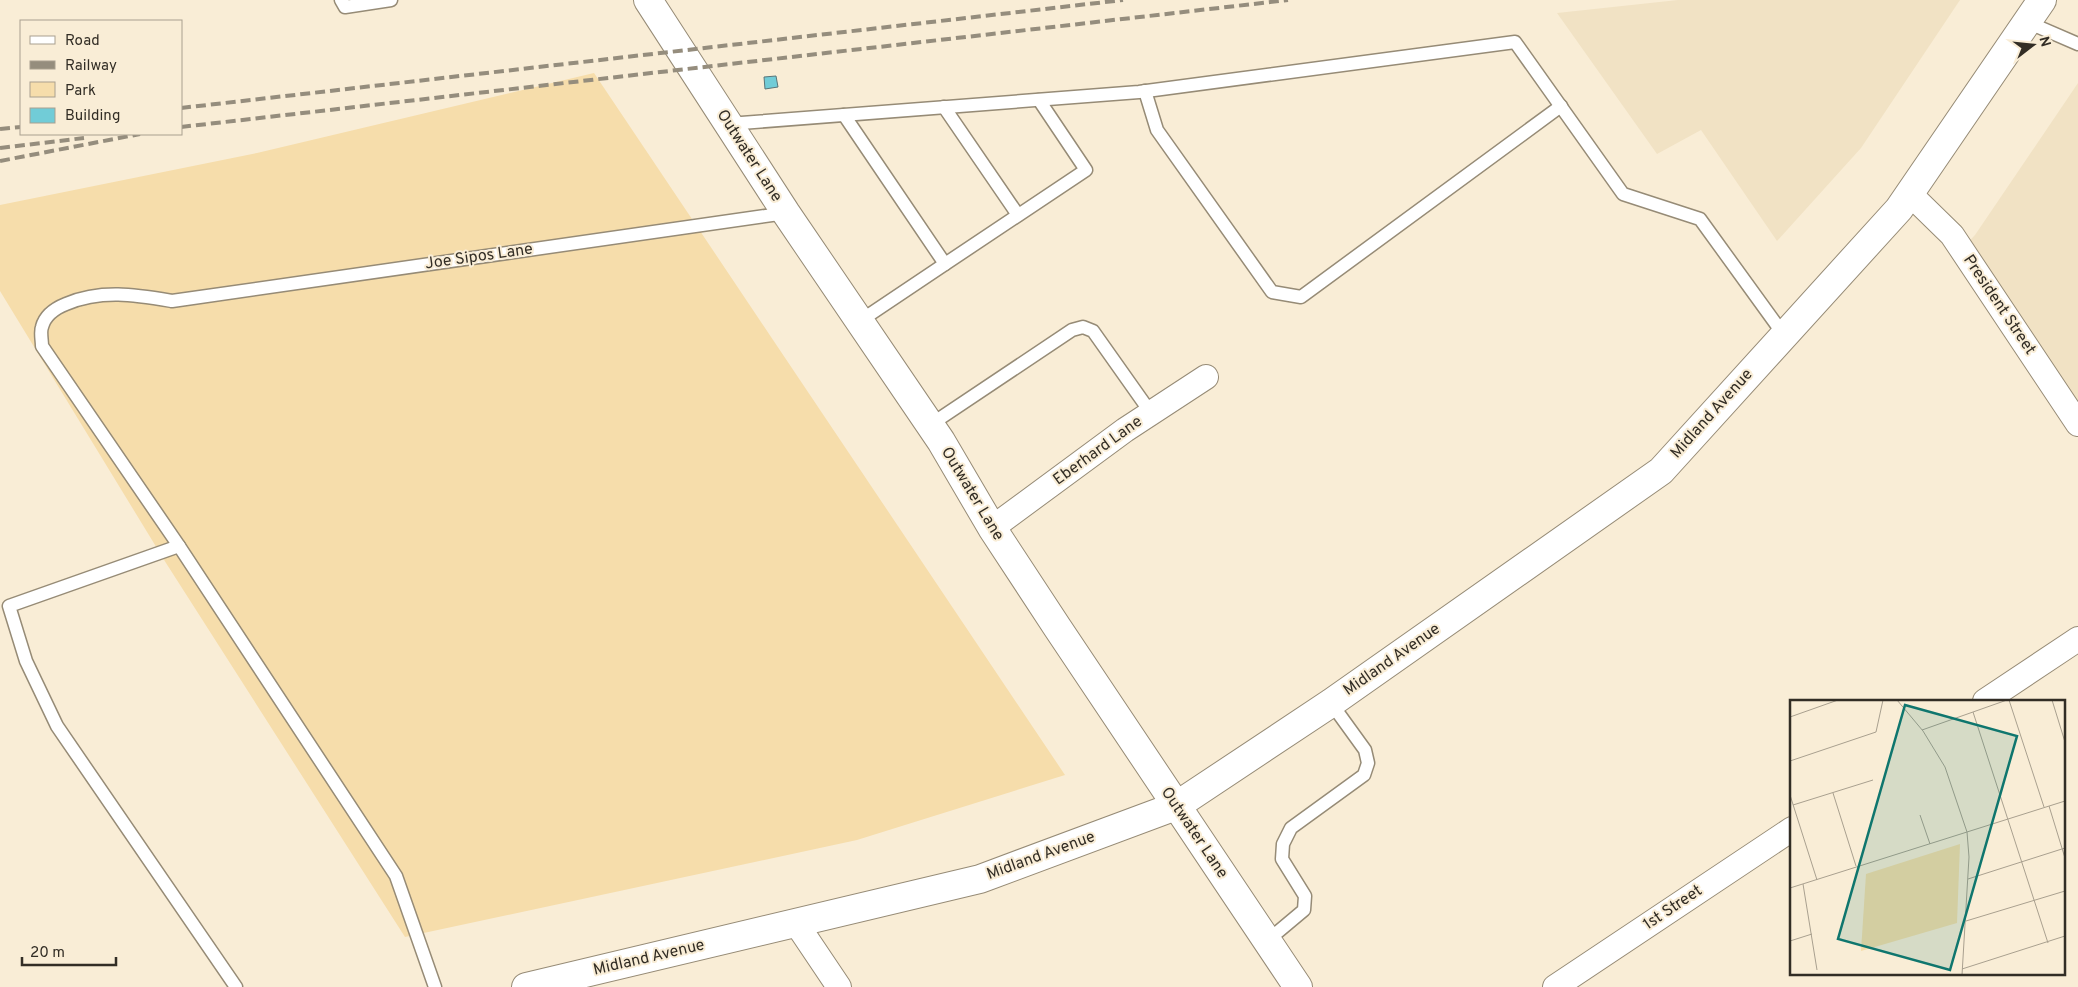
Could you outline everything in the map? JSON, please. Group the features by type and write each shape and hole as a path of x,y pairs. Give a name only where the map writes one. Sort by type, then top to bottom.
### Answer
{"street":[{"name":"Outwater Lane","path":"648,0 786,213 930,426 992,528 1298,987"},
{"name":"Midland Avenue","path":"526,987 980,879 1176,806 1331,703 1660,471 1899,209 2035,11"},
{"name":"President Street","path":"1910,194 1952,235 2078,424"},
{"name":"Eberhard Lane","path":"992,528 1151,413 1206,377"},
{"path":"1986,700 2078,639"},
{"name":"1st Street","path":"1555,987 1790,831"},
{"path":"796,923 839,987"}],"lane":[{"path":"341,0 345,7 391,0"},
{"path":"2035,11 2078,44"},
{"path":"728,124 1145,91 1515,42 1623,194 1700,219 1784,335"},
{"path":"1145,91 1157,130 1272,292 1301,297 1561,106"},
{"path":"860,321 1086,170 1039,100"},
{"path":"944,107 1018,215"},
{"path":"844,115 945,264"},
{"name":"Joe Sipos Lane","path":"435,987 396,876 179,546 42,346 42,326 53,310 75,300 101,294 130,294 172,301 786,213"},
{"path":"930,426 1072,330 1083,327 1093,331 1151,413"},
{"path":"179,546 9,606 26,661 57,726 236,987"},
{"path":"1267,941 1304,910 1305,896 1282,859 1283,844 1291,828 1364,775 1368,763 1365,750 1331,703"}],"shaded area":[{"path":"1678,0 1960,0 1861,148 1777,241 1701,130 1657,154 1557,13"},
{"path":"2078,83 2078,430 1959,252 1975,235"}],"green space":[{"path":"594,73 1065,775 857,840 405,937 166,563 0,291 0,205 257,153"}],"building":[{"path":"776,76 778,87 765,89 764,77"}],"railway":[{"path":"182,108 1123,0"},
{"path":"182,127 1288,0"},
{"path":"0,129 20,127"},
{"path":"0,161 135,135"},
{"path":"0,148 84,138"}]}
